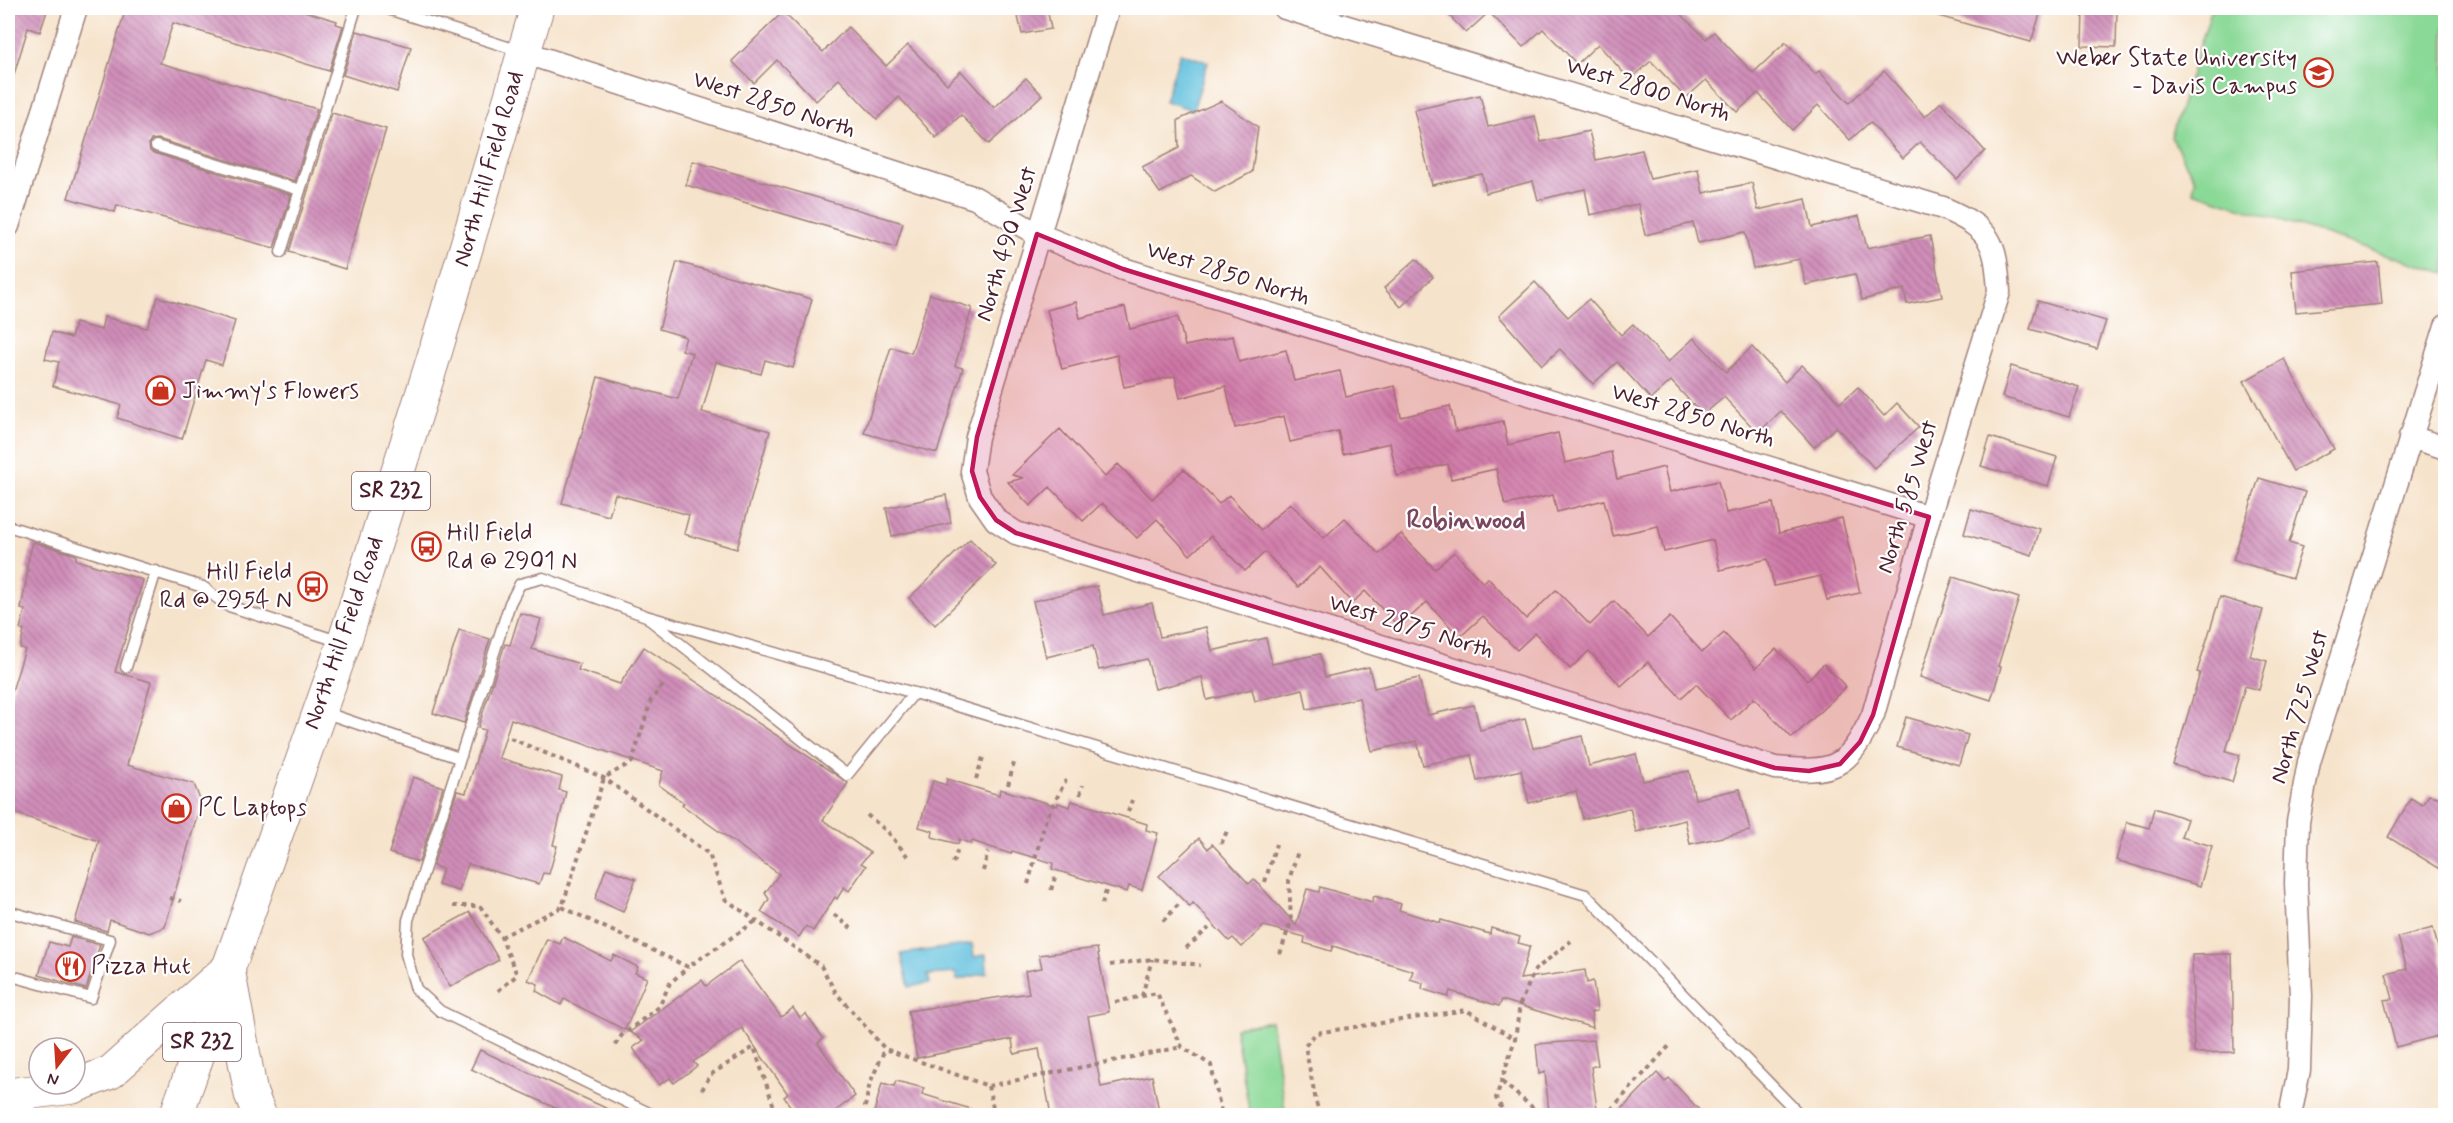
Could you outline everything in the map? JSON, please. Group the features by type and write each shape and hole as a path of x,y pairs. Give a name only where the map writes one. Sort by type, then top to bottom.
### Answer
{"main road":[{"name":"North Hill Field Road","path":"176,1116 344,643 499,141 537,8"},
{"path":"8,1095 73,1086 111,1072 228,969"},
{"path":"228,969 251,1094 260,1116"}],"street":[{"path":"8,226 76,8"},
{"name":"North 490 West","path":"980,497 972,471 977,437 1037,234 1108,8"},
{"name":"West 2800 North","path":"1285,8 1943,208 1970,220 1988,237"},
{"name":"West 2850 North","path":"523,52 975,198 1037,234 1123,270 1929,517"},
{"name":"North 585 West","path":"1840,764 1860,742 1873,715 1929,517 1999,292 1997,264 1988,237"},
{"name":"North 725 West","path":"2290,1116 2299,1070 2301,996 2296,883 2298,822 2309,762 2445,326"},
{"path":"2410,437 2445,448"},
{"name":"West 2875 North","path":"980,497 996,520 1016,533 1095,558 1775,768 1809,771 1840,764"}],"lane":[{"path":"281,252 356,8"},
{"path":"385,8 523,52"},
{"path":"156,146 300,190"},
{"path":"8,526 203,587 226,605 344,643"},
{"path":"126,667 156,571"},
{"path":"655,1116 441,1011 416,989 406,954 408,920 510,603 520,584 543,578 646,616 914,693 1586,895 1801,1116"},
{"path":"646,616 848,775 914,693"},
{"path":"319,711 459,758"},
{"path":"8,975 91,998 110,939 14,913"}],"path":[{"path":"501,937 562,907 604,778 632,762 651,700 664,684"},
{"path":"510,738 604,778 710,855 725,899 821,966 836,993 885,1049 988,1086 1182,1047"},
{"path":"976,779 984,754"},
{"path":"1008,785 1014,764"},
{"path":"1028,884 1046,819 1066,780"},
{"path":"1080,795 1083,785"},
{"path":"1128,812 1132,800"},
{"path":"867,815 888,832 908,857"},
{"path":"1221,844 1228,829"},
{"path":"1265,882 1276,844"},
{"path":"953,863 958,849"},
{"path":"1280,954 1291,921 1288,880 1298,851"},
{"path":"983,871 988,852"},
{"path":"1052,890 1055,877"},
{"path":"1102,904 1106,891"},
{"path":"170,898 181,901"},
{"path":"1163,921 1179,904"},
{"path":"453,906 480,906 501,937 518,975 498,991"},
{"path":"562,907 688,967"},
{"path":"834,915 851,928"},
{"path":"615,1045 622,1035 659,1007 670,983 688,967 756,921"},
{"path":"1186,948 1209,928"},
{"path":"1506,1116 1496,1098 1515,1039 1520,1004 1535,970 1571,941"},
{"path":"1110,965 1152,959 1200,965"},
{"path":"1142,996 1152,959"},
{"path":"1115,1002 1157,993 1182,1047 1211,1065 1222,1116"},
{"path":"1319,1116 1305,1046 1316,1033 1466,1010 1515,1039"},
{"path":"1605,1116 1671,1044"},
{"path":"702,1090 710,1075 754,1047 777,1116"},
{"path":"863,1116 870,1083 885,1049"},
{"path":"1502,1081 1543,1116"},
{"path":"988,1086 995,1116"}],"highlighted area":[{"path":"1037,234 1123,269 1929,517 1873,715 1860,742 1840,764 1809,771 1775,768 1016,533 996,520 980,497 972,471 977,437"}],"green space":[{"name":"Weber State University - Davis Campus","path":"2212,8 2445,8 2445,273 2193,192 2195,180 2171,137"},
{"path":"1271,1021 1285,1111 1250,1115 1235,1028"}],"water":[{"path":"1180,53 1208,62 1193,110 1165,101"},
{"path":"972,944 974,957 986,955 987,973 957,980 956,973 928,975 930,983 909,987 901,954"}],"building":[{"path":"8,8 48,8 40,32 28,28 13,78 8,77"},
{"path":"126,8 294,8 337,21 336,24 343,26 329,71 173,23 160,63 317,109 295,181 158,139 151,140 149,144 150,151 154,153 291,195 274,248 117,205 115,212 68,198"},
{"path":"1016,8 1047,8 1051,29 1022,34"},
{"path":"1442,8 1675,8 1706,39 1714,32 1753,73 1786,42 1815,74 1819,71 1849,103 1884,71 1925,117 1941,102 1985,151 1957,179 1920,142 1903,158 1870,122 1850,140 1818,105 1792,130 1758,93 1737,112 1706,80 1686,98 1651,61 1630,80 1598,44 1577,64 1543,29 1523,47 1489,12 1466,33"},
{"path":"1932,8 2042,8 2031,42 1931,14"},
{"path":"2083,8 2117,8 2116,47 2082,46"},
{"path":"783,12 823,52 848,27 886,66 908,45 947,84 961,71 994,108 1026,78 1042,95 989,144 961,115 936,138 899,97 877,119 839,79 816,101 777,60 754,83 732,61"},
{"path":"357,31 411,47 397,92 343,75"},
{"path":"1480,95 1488,127 1535,116 1541,142 1589,131 1596,160 1642,150 1650,179 1698,169 1703,193 1752,183 1758,210 1806,199 1812,227 1859,216 1867,248 1930,236 1942,297 1907,304 1904,289 1862,300 1855,274 1806,285 1800,259 1753,268 1745,232 1698,243 1693,223 1645,235 1638,204 1590,215 1585,189 1538,200 1533,181 1486,193 1482,174 1432,185 1414,110"},
{"path":"1221,101 1258,127 1252,172 1215,192 1191,176 1160,193 1142,167 1179,148 1178,120"},
{"path":"332,113 386,129 345,269 289,252"},
{"path":"693,161 903,223 896,247 686,185"},
{"path":"1416,259 1433,277 1401,307 1384,288"},
{"path":"677,262 812,299 793,368 765,360 761,374 716,362 702,412 770,431 737,549 684,534 689,515 615,494 609,516 562,503 598,377 678,399 692,353 682,350 686,337 659,329"},
{"path":"2378,262 2382,304 2296,312 2292,271"},
{"path":"1535,282 1568,317 1589,299 1621,335 1633,324 1668,362 1694,338 1726,372 1752,347 1785,382 1802,365 1840,403 1858,387 1884,416 1897,403 1919,427 1874,468 1836,427 1814,447 1781,411 1758,433 1724,397 1703,415 1671,381 1651,399 1617,362 1593,384 1560,349 1542,365 1499,316"},
{"path":"930,294 972,308 955,366 963,368 937,453 864,433 891,347 911,353"},
{"name":"Jimmy's Flowers","path":"158,297 235,321 222,365 206,360 182,439 117,418 121,405 53,386 59,362 45,359 52,332 71,338 75,323 101,330 104,317 147,328"},
{"path":"2038,301 2106,321 2097,349 2030,329"},
{"path":"1076,302 1080,318 1125,307 1130,329 1178,317 1185,346 1233,336 1239,362 1286,350 1294,381 1340,371 1346,397 1395,386 1401,417 1450,406 1456,432 1503,421 1508,445 1558,433 1565,463 1611,452 1617,479 1664,467 1670,492 1718,481 1726,513 1773,503 1779,533 1842,518 1860,593 1827,600 1821,576 1774,586 1768,559 1720,570 1713,540 1664,552 1658,526 1613,536 1604,500 1557,512 1553,495 1505,505 1496,469 1451,479 1448,464 1397,476 1390,443 1343,454 1338,431 1290,442 1284,416 1235,428 1226,386 1180,398 1175,376 1124,387 1117,355 1062,369 1047,310"},
{"path":"2284,359 2334,449 2293,471 2244,381"},
{"path":"2011,366 2079,387 2069,417 2002,397"},
{"path":"1060,429 1105,477 1118,464 1152,499 1184,469 1219,504 1229,495 1261,530 1290,503 1324,538 1345,518 1379,554 1401,534 1435,569 1454,552 1483,583 1488,578 1526,619 1556,590 1590,625 1614,601 1648,637 1670,617 1702,652 1724,633 1756,668 1776,649 1807,680 1824,664 1846,687 1792,738 1754,698 1731,720 1696,684 1681,698 1648,662 1621,686 1589,651 1570,669 1535,633 1517,650 1483,616 1460,637 1427,602 1399,627 1365,591 1352,603 1320,567 1298,587 1265,552 1245,571 1211,536 1190,555 1157,519 1137,538 1102,503 1083,521 1050,487 1030,506 1008,482 1024,478 1012,475"},
{"path":"1990,437 2057,457 2048,486 1981,466"},
{"path":"2259,478 2305,492 2289,543 2302,547 2292,578 2233,560"},
{"path":"946,495 951,523 892,536 886,508"},
{"path":"1971,509 2040,529 2032,555 1964,534"},
{"path":"970,539 996,565 935,625 909,598"},
{"path":"33,542 76,555 76,560 143,580 115,672 151,682 127,765 194,784 201,802 165,927 149,933 110,920 107,931 75,922 99,841 8,811 8,704 25,649 20,648 24,631 20,629 25,610 21,609 28,570 26,569"},
{"path":"1953,577 2019,598 1998,666 2001,667 1991,700 1920,677"},
{"path":"1097,586 1104,615 1152,603 1160,637 1206,627 1212,651 1266,638 1272,664 1320,654 1325,677 1369,667 1374,688 1419,678 1428,715 1474,705 1480,730 1525,719 1533,748 1582,736 1589,766 1636,754 1643,781 1689,771 1695,799 1740,789 1750,831 1690,844 1685,820 1636,832 1630,808 1583,819 1576,791 1529,803 1521,770 1477,781 1471,755 1423,765 1417,741 1372,751 1359,698 1307,709 1303,689 1255,701 1252,689 1207,700 1202,677 1155,689 1147,659 1099,670 1093,646 1046,657 1033,601"},
{"path":"2220,597 2263,610 2250,656 2267,661 2259,690 2245,686 2226,751 2240,755 2232,782 2173,765 2200,673 2197,672"},
{"path":"520,613 541,619 532,649 580,664 578,670 620,684 644,647 848,783 823,820 870,853 861,863 866,866 849,891 844,887 837,899 835,897 813,931 806,926 799,937 761,912 769,899 765,893 779,874 682,805 684,803 659,785 663,771 511,719 499,758 562,777 559,790 566,792 553,845 557,846 549,874 543,873 539,884 468,864 459,891 438,885 443,869 433,866 457,791 466,793 485,730 478,728 505,644 510,645"},
{"path":"459,630 490,639 464,723 433,713"},
{"path":"1906,717 1968,735 1959,765 1897,747"},
{"path":"413,777 443,787 419,862 389,853"},
{"path":"947,779 999,795 1000,789 1057,806 1058,803 1070,807 1072,801 1147,824 1146,830 1158,833 1142,890 1129,886 1127,892 1052,869 1053,863 1012,851 1011,854 972,841 971,844 959,839 958,844 932,837 933,831 919,827 933,781 946,785"},
{"path":"2429,795 2445,799 2445,872 2388,837 2411,798 2422,805"},
{"path":"2154,808 2187,819 2181,837 2212,846 2200,886 2116,860 2127,822 2149,828"},
{"path":"1199,838 1208,849 1212,844 1249,884 1254,879 1296,925 1307,889 1319,892 1320,887 1372,902 1374,896 1401,904 1399,910 1440,923 1441,920 1490,934 1491,928 1520,937 1518,943 1530,946 1520,979 1585,970 1587,983 1593,981 1597,1011 1591,1012 1593,1028 1502,1000 1499,1006 1450,991 1448,997 1422,989 1423,983 1410,979 1413,971 1333,946 1331,951 1304,943 1305,937 1264,926 1242,947 1233,938 1229,941 1193,903 1190,907 1159,876"},
{"path":"606,868 636,879 623,912 595,899"},
{"path":"470,912 499,960 450,987 424,937"},
{"path":"2433,928 2445,974 2445,1034 2396,1047 2384,1000 2393,999 2386,974 2407,969 2398,937"},
{"name":"Pizza Hut","path":"71,937 100,945 86,989 39,975 49,942 68,947"},
{"path":"563,937 611,961 614,955 638,967 635,973 647,978 625,1030 564,999 561,1005 536,991 538,984 528,980 547,939 560,944"},
{"path":"1097,948 1109,1012 1088,1016 1101,1087 1152,1076 1160,1116 1051,1116 1039,1049 1014,1054 1012,1039 917,1058 908,1011 1029,993 1025,971 1042,968 1039,955"},
{"path":"2232,954 2234,1052 2194,1053 2192,955"},
{"path":"740,961 781,1017 793,1008 800,1018 806,1014 823,1038 818,1043 855,1096 829,1116 797,1116 784,1097 788,1094 742,1028 693,1062 697,1066 674,1083 670,1078 659,1085 633,1048 644,1040 630,1032 702,980 706,986"},
{"path":"1594,1040 1598,1065 1591,1067 1597,1108 1549,1113 1545,1072 1539,1074 1536,1044"},
{"path":"480,1050 623,1116 573,1116 471,1069"},
{"path":"1657,1073 1665,1082 1669,1078 1705,1116 1615,1116"},
{"path":"896,1081 924,1088 922,1094 974,1110 973,1116 873,1116 882,1083 894,1086"}],"place":[{"name":"Weber State University - Davis Campus","path":"2318,72"},
{"name":"Jimmy's Flowers","path":"161,391"},
{"name":"Hill Field Rd @ 2901 N","path":"426,547"},
{"name":"Hill Field Rd @ 2954 N","path":"313,586"},
{"name":"PC Laptops","path":"177,808"},
{"name":"Pizza Hut","path":"70,966"}],"district":[{"name":"Robinwood","path":"1466,521"}]}
